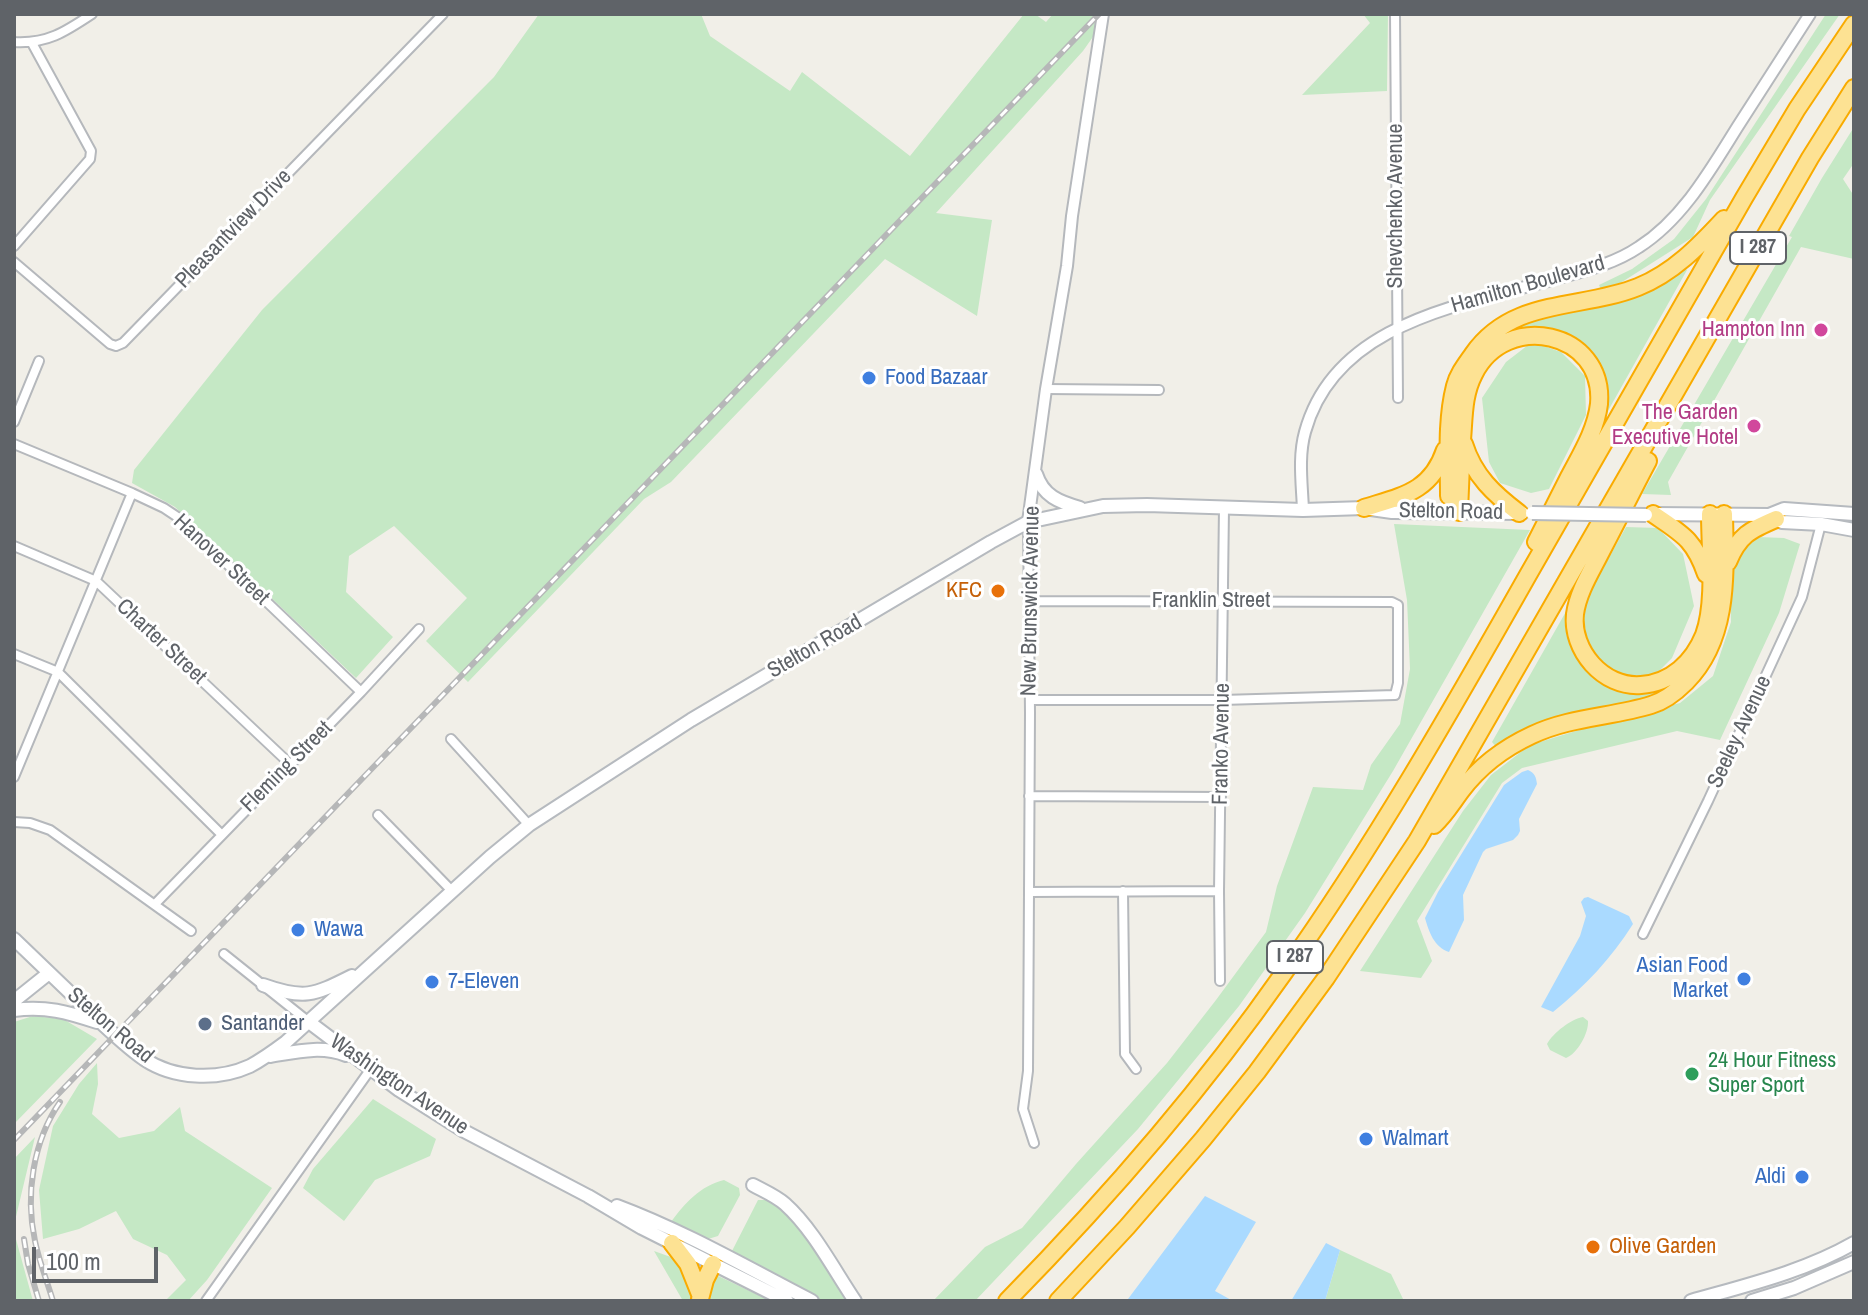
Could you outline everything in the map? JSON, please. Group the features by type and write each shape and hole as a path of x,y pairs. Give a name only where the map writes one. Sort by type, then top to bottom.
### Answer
{"highway":[{"name":"I 287","path":"1007,1301 1085,1219 1209,1074 1328,910 1401,797 1744,198 1797,109 1854,24"},
{"name":"I 287","path":"1058,1301 1127,1227 1257,1072 1326,978 1417,841 1810,158 1854,88"},
{"path":"1454,512 1456,438 1451,409 1456,384 1468,360 1485,339 1507,322 1534,310 1614,295 1658,277 1693,251 1744,198"},
{"path":"1364,508 1401,497 1431,478 1456,438 1468,388 1480,365 1498,346 1521,336 1541,335 1567,343 1589,365 1598,387 1598,412 1587,443 1528,556 1531,571"},
{"path":"1651,435 1651,455 1580,596 1575,620 1578,642 1587,659 1605,675 1640,686 1665,680 1695,653 1704,635 1710,609 1717,514"},
{"path":"1456,438 1479,476 1494,493 1526,513"},
{"path":"1650,514 1679,531 1693,544 1710,588"},
{"path":"1417,841 1442,818 1481,768 1514,745 1533,734 1570,721 1653,705 1676,693 1699,670 1712,646 1721,618 1724,571 1717,514"},
{"path":"1724,571 1734,548 1744,535 1773,517"},
{"path":"672,1243 688,1264 700,1297"},
{"path":"700,1297 713,1264"}],"main road":[{"path":"1036,474 1046,493 1083,509"},
{"name":"Stelton Road","path":"14,1001 49,973 103,1025 147,1061 161,1068 202,1076 247,1067 266,1057 309,1022 529,825 701,714 1028,522 1103,506 1147,505 1303,510 1364,508 1392,512 1717,514 1773,517 1782,522 1854,530"},
{"name":"Stelton Road","path":"1773,517 1784,509 1854,514"},
{"path":"14,939 49,973"},
{"path":"263,985 284,993 318,993 365,969"},
{"path":"14,1010 51,1008 103,1025"},
{"name":"Washington Avenue","path":"309,1022 370,1070 464,1131 642,1228 787,1301"},
{"path":"266,1057 325,1049 356,1059"},
{"path":"753,1185 791,1210 855,1301"},
{"name":"Washington Avenue","path":"588,1196 640,1215 812,1301"},
{"path":"1691,1301 1792,1272 1854,1243"},
{"path":"1752,1301 1794,1288 1854,1262"}],"street":[{"path":"14,42 32,43 51,38 92,14"},
{"name":"Pleasantview Drive","path":"14,262 110,344 116,346 123,343 443,14"},
{"name":"New Brunswick Avenue","path":"1034,1143 1023,1109 1028,1071 1028,522 1103,14"},
{"name":"Shevchenko Avenue","path":"1395,14 1398,398"},
{"name":"Hamilton Boulevard","path":"1303,510 1300,454 1305,431 1324,390 1351,359 1373,342 1429,314 1604,265 1638,248 1660,231 1705,178 1810,14"},
{"path":"14,246 90,159 91,151 32,43"},
{"path":"14,422 39,361"},
{"path":"1046,389 1159,390"},
{"name":"Hanover Street","path":"14,444 132,493 179,518 361,692"},
{"path":"14,777 18,757 58,672 132,493"},
{"name":"Franko Avenue","path":"1220,981 1224,508"},
{"name":"Seeley Avenue","path":"1643,934 1802,597 1821,524"},
{"name":"Charter Street","path":"14,546 96,581 290,764"},
{"name":"Franklin Street","path":"1030,601 1392,602 1398,605 1398,683 1395,695 1222,700"},
{"name":"Fleming Street","path":"155,904 419,629"},
{"path":"14,654 58,672 221,834"},
{"path":"1030,700 1222,700"},
{"path":"451,739 529,825"},
{"path":"1029,796 1221,797"},
{"path":"378,815 452,891"},
{"path":"14,822 30,823 50,830 191,931"},
{"path":"1123,891 1125,1054 1136,1069"},
{"path":"1029,892 1219,891"},
{"name":"Washington Avenue","path":"224,954 309,1022"},
{"path":"206,1301 370,1070"}],"green space":[{"path":"539,14 701,14 710,36 790,91 802,72 910,156 1024,14 1035,14 1046,22 1053,14 1109,14 1083,51 936,213 992,220 977,316 885,259 671,482 644,499 468,682 426,641 467,598 394,526 349,556 346,592 393,637 356,678 175,507 132,483 134,470 262,310 494,77"},
{"path":"1363,14 1388,14 1387,91 1302,95 1370,23"},
{"path":"1826,14 1840,14 1710,200 1693,237 1603,294 1599,285 1632,269 1674,239 1706,199"},
{"path":"1854,127 1854,163 1843,179 1854,196 1854,259 1801,247 1668,482 1671,495 1642,494 1792,237 1789,236 1822,178"},
{"path":"1683,266 1687,270 1590,443 1602,384 1556,333 1542,329 1497,335 1513,325"},
{"path":"1532,342 1561,352 1585,376 1586,415 1549,489 1531,493 1500,483 1489,462 1482,398 1506,362"},
{"path":"1394,524 1530,530 1393,771 1305,913 1239,1006 1138,1129 975,1301 933,1301 985,1247 1022,1228 1167,1063 1216,1000 1266,932 1277,886 1313,787 1363,790 1371,765 1400,724 1410,669 1407,600"},
{"path":"1626,527 1658,528 1683,554 1694,606 1672,658 1657,673 1631,678 1604,666 1588,644 1582,623 1582,606"},
{"path":"1758,537 1784,538 1800,544 1779,613 1720,740 1677,731 1522,768 1502,783 1417,921 1432,961 1421,978 1360,971 1463,811 1491,775 1530,745 1680,703 1713,676 1731,622 1730,575 1741,549"},
{"path":"1568,608 1570,638 1617,688 1676,682 1648,701 1497,748 1492,742"},
{"path":"33,1016 63,1019 97,1039 14,1124 14,1022"},
{"path":"1583,1017 1588,1021 1587,1031 1574,1052 1566,1058 1550,1050 1547,1044 1553,1035"},
{"path":"97,1063 98,1084 92,1114 119,1138 154,1131 180,1107 185,1131 272,1188 207,1280 188,1301 165,1301 186,1280 167,1255 133,1239 116,1211 79,1229 43,1239 39,1190 53,1126 79,1084"},
{"path":"373,1099 436,1139 430,1156 375,1180 344,1221 303,1188 313,1169"},
{"path":"35,1137 14,1225 14,1159"},
{"path":"724,1180 739,1188 740,1195 718,1236 703,1238 671,1222 694,1196"},
{"path":"758,1200 768,1200 792,1221 813,1246 847,1301 822,1301 732,1251"},
{"path":"14,1232 33,1301 14,1301"},
{"path":"1340,1250 1391,1274 1404,1301 1325,1301"},
{"path":"654,1251 682,1261 696,1301 683,1301"},
{"path":"714,1274 771,1301 705,1301"}],"water":[{"path":"1528,770 1535,776 1537,784 1519,819 1520,831 1513,840 1483,852 1463,895 1464,920 1449,952 1444,950 1433,938 1425,918 1504,785"},
{"path":"1588,897 1629,916 1633,924 1597,971 1553,1012 1541,1007 1580,936 1586,916 1581,902"},
{"path":"1205,1196 1256,1222 1215,1291 1233,1301 1128,1299"},
{"path":"1326,1243 1340,1250 1325,1301 1291,1301"}],"railway":[{"path":"14,1140 1099,14"},
{"path":"53,1301 35,1241 31,1187 43,1134 60,1102"},
{"path":"24,1239 39,1301"}],"place":[{"name":"Hampton Inn","path":"1821,330"},
{"name":"Food Bazaar","path":"869,378"},
{"name":"The Garden Executive Hotel","path":"1754,426"},
{"name":"KFC","path":"998,591"},
{"name":"Wawa","path":"298,930"},
{"name":"Asian Food Market","path":"1744,979"},
{"name":"7-Eleven","path":"432,982"},
{"name":"Santander","path":"205,1024"},
{"name":"24 Hour Fitness Super Sport","path":"1692,1074"},
{"name":"Walmart","path":"1366,1139"},
{"name":"Aldi","path":"1802,1177"},
{"name":"Olive Garden","path":"1593,1247"}]}
